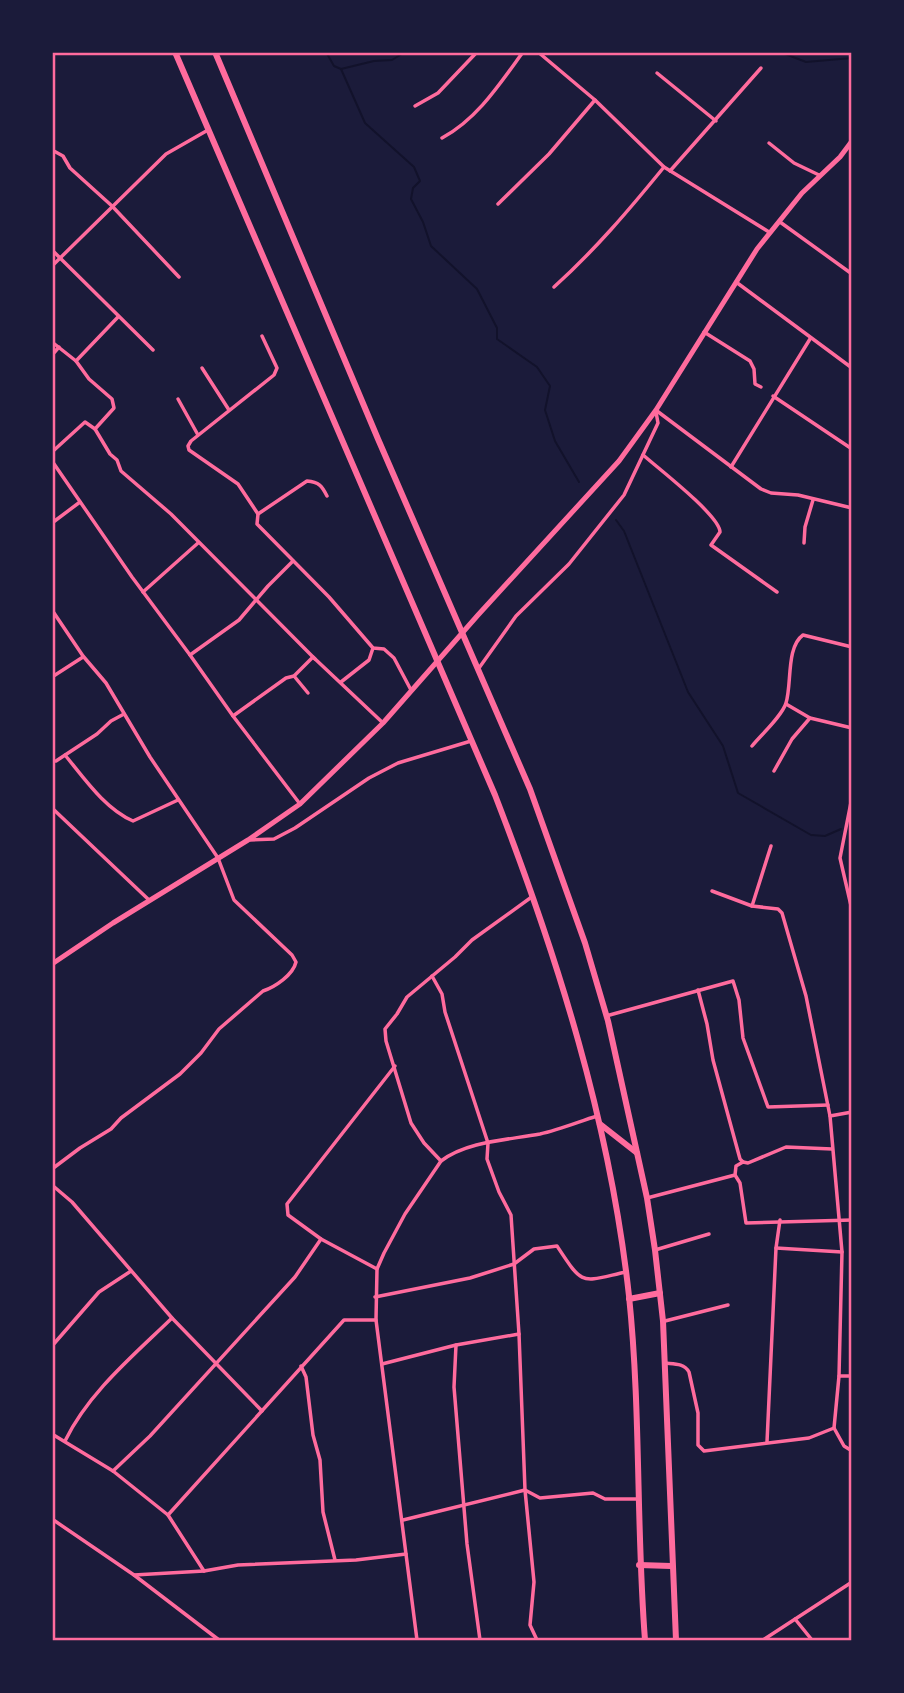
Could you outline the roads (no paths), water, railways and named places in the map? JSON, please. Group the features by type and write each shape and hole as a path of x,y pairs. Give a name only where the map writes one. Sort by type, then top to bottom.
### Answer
{"highway":[{"path":"175,52 495,796 534,895 580,1044 600,1124 619,1221 629,1299 636,1395 639,1565 645,1640"},
{"path":"215,52 534,801 585,943 606,1016 647,1198 655,1250 663,1321 676,1640"},
{"path":"600,1124 637,1153"},
{"path":"629,1299 660,1293"},
{"path":"639,1565 671,1566"}],"main road":[{"path":"52,964 300,804 383,723 611,469 656,410 769,232 851,143"}],"street":[{"path":"415,106 438,93 477,52"},
{"path":"442,138 460,128 477,112 523,52"},
{"path":"538,52 595,100 664,167 769,232"},
{"path":"670,171 761,68"},
{"path":"657,73 716,121"},
{"path":"498,204 549,155 595,100"},
{"path":"52,266 166,154 209,129"},
{"path":"769,143 794,163 821,176"},
{"path":"52,150 63,156 70,168 112,206 179,277"},
{"path":"554,287 618,225 664,167"},
{"path":"779,220 852,274"},
{"path":"52,250 152,350"},
{"path":"736,282 852,368"},
{"path":"76,361 118,317"},
{"path":"704,332 750,361 754,369 755,384 761,387"},
{"path":"262,336 277,368 274,375 191,441 189,450 238,484 258,514 257,524 338,607 373,648 384,649 394,658 411,690"},
{"path":"731,467 810,339"},
{"path":"52,342 76,361 89,379 112,398 114,404 110,412 95,429"},
{"path":"52,355 59,348"},
{"path":"202,368 229,410"},
{"path":"773,396 852,449"},
{"path":"178,399 198,435"},
{"path":"478,669 516,616 569,564 624,495 658,423 656,410"},
{"path":"656,410 761,489 852,508"},
{"path":"52,452 85,422 95,429 110,454 117,460 121,471 171,514 256,601 383,723"},
{"path":"643,455 718,523 720,532 711,545 777,592"},
{"path":"52,461 143,592 300,804"},
{"path":"258,514 307,481 322,486 327,496"},
{"path":"804,543 805,527 813,500"},
{"path":"52,523 80,502"},
{"path":"143,592 198,543"},
{"path":"190,654 239,620 293,561"},
{"path":"52,610 83,656 106,683 178,800 218,858 234,900 292,955 296,962 295,970 263,991 219,1029 201,1054 180,1074 121,1118 111,1129 52,1169"},
{"path":"752,746 786,704 794,647 799,638 803,635 852,647"},
{"path":"341,682 369,660 373,648"},
{"path":"52,677 83,656"},
{"path":"233,716 286,678 295,676 313,657 315,659"},
{"path":"295,676 308,693"},
{"path":"786,704 810,718 852,727"},
{"path":"56,761 97,734 111,720 124,714"},
{"path":"774,771 792,739 810,718"},
{"path":"248,840 274,839 369,778 398,763 471,741"},
{"path":"65,755 115,810 133,821 178,800"},
{"path":"852,797 840,858 852,910"},
{"path":"52,808 150,901"},
{"path":"752,906 771,846"},
{"path":"712,891 752,906 773,907 782,913 806,996 830,1116 840,1219 842,1252 839,1376 834,1428 844,1446 852,1451"},
{"path":"441,1161 424,1143 411,1123 386,1041 385,1029 407,997 472,940 534,895"},
{"path":"432,976 442,994 445,1012 488,1143 487,1159 511,1215 525,1490 534,1582 530,1625 537,1640"},
{"path":"606,1016 733,981 739,1000 743,1038 768,1107 828,1105"},
{"path":"698,990 713,1060 743,1162"},
{"path":"377,1269 321,1239 288,1215 288,1204 394,1066"},
{"path":"830,1116 852,1112"},
{"path":"417,1640 376,1320 377,1269 405,1214 441,1161 461,1151 488,1143 543,1133 597,1116"},
{"path":"832,1149 786,1147 736,1166 735,1175 740,1183 746,1223 852,1220"},
{"path":"647,1198 735,1175"},
{"path":"52,1185 72,1202 172,1318 262,1411"},
{"path":"767,1442 776,1248 780,1220"},
{"path":"655,1250 709,1234"},
{"path":"113,1471 150,1436 295,1277 321,1239"},
{"path":"375,1297 470,1278 514,1264 534,1250 557,1246 573,1271 582,1279 590,1280 626,1272"},
{"path":"776,1248 842,1252"},
{"path":"52,1346 99,1292 131,1271"},
{"path":"663,1321 728,1306"},
{"path":"65,1441 77,1417 121,1368 172,1318"},
{"path":"168,1515 344,1320 376,1320"},
{"path":"382,1364 456,1345 519,1334"},
{"path":"456,1345 454,1387 464,1505 480,1640"},
{"path":"665,1363 680,1364 689,1372 698,1413 698,1445 704,1451 809,1438 834,1428"},
{"path":"301,1366 306,1377 313,1435 320,1460 323,1512 336,1560"},
{"path":"839,1376 852,1376"},
{"path":"52,1434 113,1471 168,1515 204,1571"},
{"path":"402,1520 525,1490 540,1498 593,1493 606,1499 638,1499"},
{"path":"52,1519 134,1575 219,1640"},
{"path":"134,1575 406,1554"},
{"path":"763,1640 852,1583"},
{"path":"795,1619 812,1640"}],"waterway":[{"path":"326,52 334,66 341,69 374,61 392,60 405,52"},
{"path":"780,52 806,62 852,58"},
{"path":"341,69 365,123 414,167 420,181 413,188 411,199 431,246 477,289 497,328 497,339 537,367 550,386 545,410 555,441 579,482"},
{"path":"616,520 624,531 688,692 723,746 738,793 811,835 825,836 841,829"}]}
